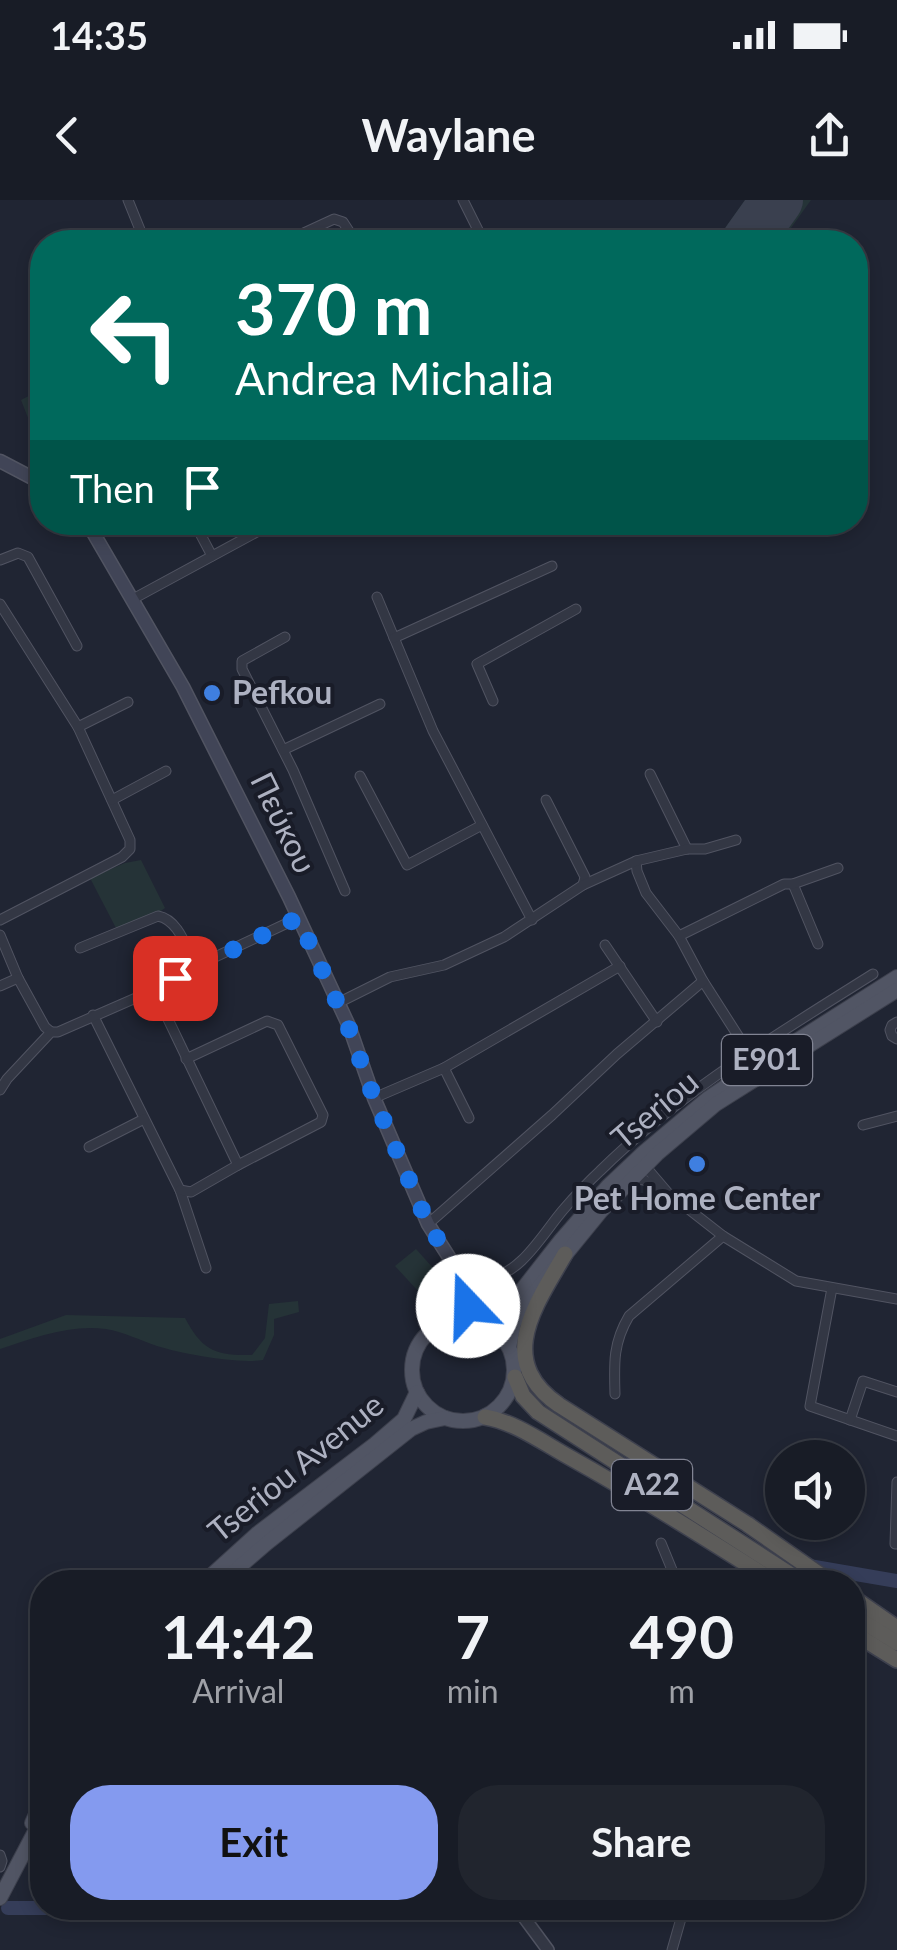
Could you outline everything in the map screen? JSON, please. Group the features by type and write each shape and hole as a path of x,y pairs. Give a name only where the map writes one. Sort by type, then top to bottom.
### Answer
{"highway":[{"path":"565,1254 532,1312 526,1334 527,1364 542,1391 813,1570"},
{"name":"A22","path":"514,1378 523,1396 538,1412 783,1570"},
{"name":"A22","path":"485,1417 520,1429 644,1499 756,1570"},
{"path":"865,1606 897,1628"},
{"path":"865,1623 897,1643"},
{"path":"865,1640 897,1660"}],"main road":[{"path":"0,462 30,478"},
{"name":"Πεύκου","path":"95,535 191,702 298,918 338,1003 428,1224 463,1282 468,1306 482,1323"},
{"name":"Tseriou","path":"482,1323 503,1314 608,1186 674,1126 741,1076 897,977"},
{"name":"Tseriou","path":"509,1347 518,1314 565,1254 645,1166 716,1104 897,990"},
{"path":"444,1322 458,1298 456,1268"},
{"path":"462,1318 482,1323 495,1330 509,1347 514,1360 509,1394 485,1417 469,1422 446,1418 426,1405 417,1392 412,1361 429,1332 444,1322 462,1318"},
{"name":"Tseriou Avenue","path":"218,1570 375,1444 404,1418 417,1392"},
{"name":"Tseriou Avenue","path":"236,1570 411,1430 446,1418"},
{"path":"0,1898 7,1863 30,1827"},
{"path":"7,1863 30,1833"}],"street":[{"path":"128,200 140,230"},
{"path":"462,200 478,230"},
{"path":"310,230 334,219 349,230"},
{"path":"201,535 212,556"},
{"path":"133,599 251,535"},
{"path":"0,560 18,554 28,557 78,646"},
{"path":"394,638 552,566"},
{"path":"377,597 433,730 532,920"},
{"path":"0,604 78,727 130,840 130,849 122,857 0,920"},
{"path":"493,701 477,664 576,609"},
{"path":"285,638 242,661 242,670 283,750 345,891"},
{"path":"78,727 128,702"},
{"path":"283,750 380,704"},
{"path":"112,800 166,772"},
{"path":"650,774 687,849"},
{"path":"360,776 407,865 482,825"},
{"path":"546,800 585,877 583,885"},
{"path":"338,1003 390,978 444,965 504,937 583,885 636,861 687,849 704,850 736,840"},
{"path":"636,861 646,893 680,936 748,1053"},
{"path":"680,936 784,884 838,868"},
{"path":"793,884 818,944"},
{"path":"80,948 158,916 174,924 196,966"},
{"path":"0,1090 50,1032 154,990 298,918"},
{"path":"0,935 18,978 50,1032"},
{"path":"605,945 656,1022"},
{"path":"374,1098 444,1068 620,966"},
{"path":"486,1280 518,1266 602,1168 674,1107 748,1053 873,974"},
{"path":"0,986 18,978"},
{"path":"428,1224 616,1054 704,981"},
{"path":"154,990 238,1165"},
{"path":"93,1016 180,1190 206,1268"},
{"path":"180,1190 191,1192 321,1122 323,1115 278,1025 267,1021 186,1059"},
{"path":"897,1022 890,1030 897,1039"},
{"path":"444,1068 468,1118"},
{"path":"863,1126 897,1116"},
{"path":"89,1148 144,1119"},
{"path":"645,1166 668,1193"},
{"path":"631,1179 644,1180 668,1193 722,1236 796,1281 897,1299"},
{"path":"615,1394 614,1354 619,1333 629,1316 722,1236"},
{"path":"832,1288 810,1406 897,1436"},
{"path":"850,1420 863,1381 897,1392"},
{"path":"897,1482 897,1544"},
{"path":"661,1543 673,1570"},
{"path":"526,1920 548,1950"},
{"path":"672,1950 681,1920"}],"shaded area":[{"path":"745,200 762,200 740,230 724,230"},
{"path":"795,200 811,200 790,230 774,230"},
{"path":"30,395 30,423 21,400"},
{"path":"141,860 165,908 152,917 116,928 90,878"},
{"path":"416,1249 450,1287 430,1304 395,1266"},
{"path":"298,1301 299,1312 274,1319 274,1335 263,1360 195,1355 112,1330 92,1328 52,1333 0,1349 0,1339 66,1315 185,1318 197,1337 211,1349 252,1355 265,1338 269,1304"}],"waterway":[{"path":"809,1566 832,1570"},
{"path":"865,1576 897,1581"},
{"path":"8,1908 30,1908"}],"runway":[{"path":"756,230 777,200"}],"place":[{"name":"Pefkou","path":"212,693"},
{"name":"Pet Home Center","path":"697,1164"}],"route":[{"path":"175,978 298,918 348,1026 428,1224 461,1276 468,1306"}]}
